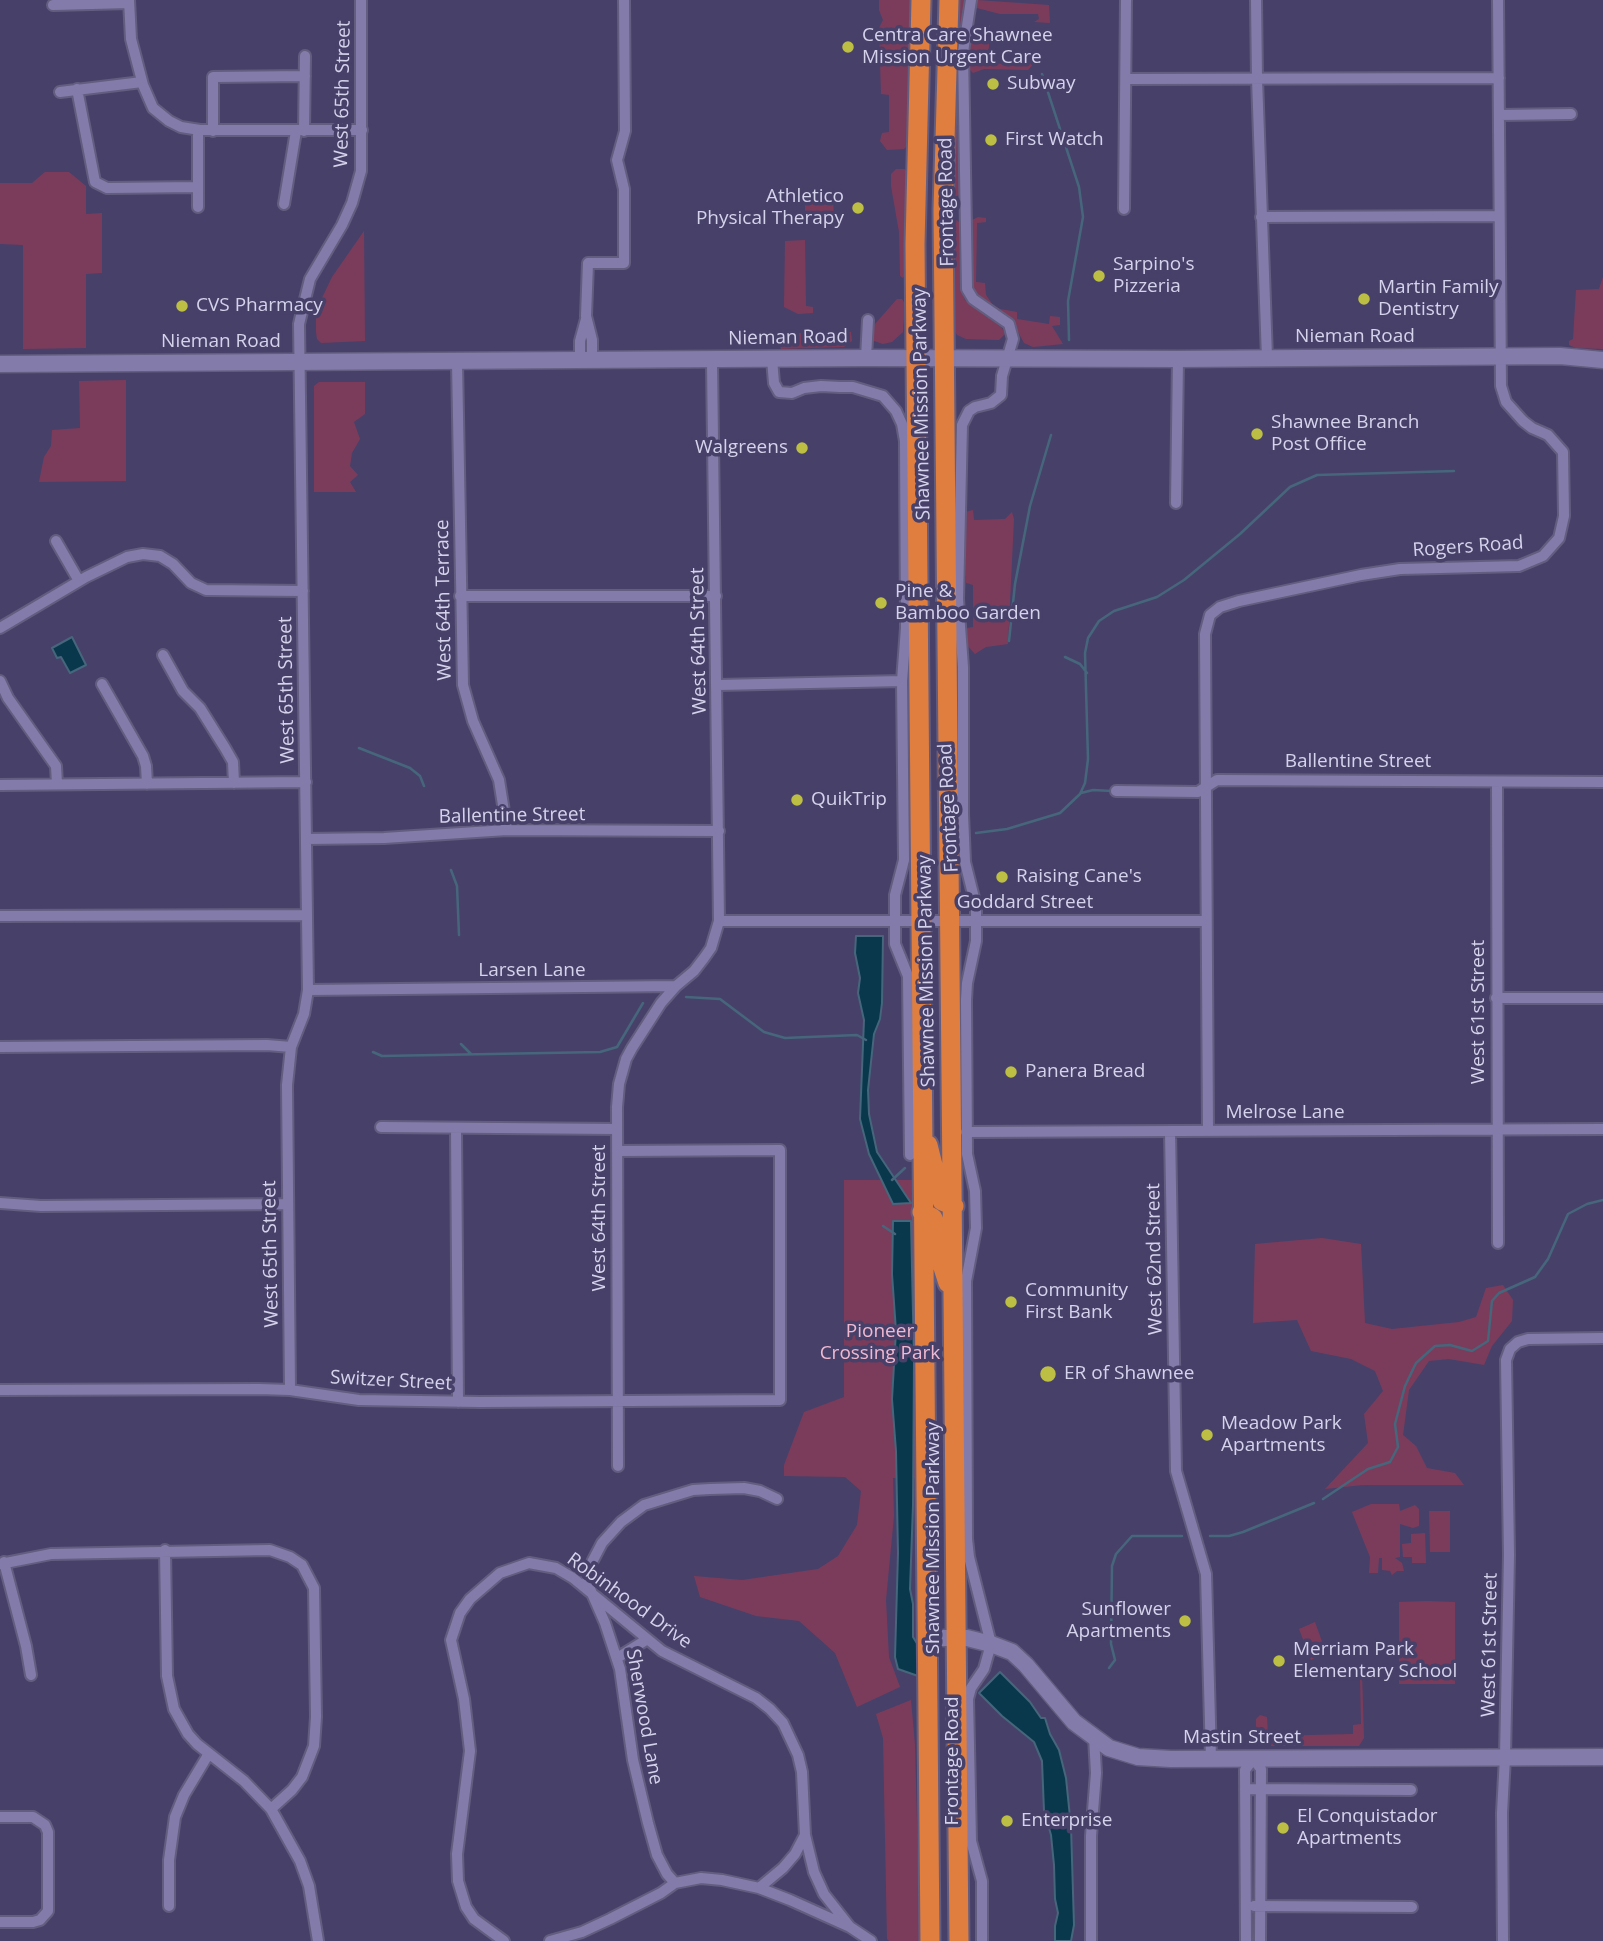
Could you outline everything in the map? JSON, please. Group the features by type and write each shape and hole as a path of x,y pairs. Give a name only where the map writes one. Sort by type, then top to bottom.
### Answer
{"highway":[{"name":"Shawnee Mission Parkway","path":"921,0 915,244 930,1941"},
{"name":"Shawnee Mission Parkway","path":"949,0 943,211 959,1941"},
{"path":"922,1124 942,1201 954,1206"},
{"path":"910,1155 922,1182"},
{"path":"922,1212 933,1219 938,1234 938,1252 955,1307"}],"main road":[{"name":"Nieman Road","path":"1577,357 1588,352 1603,352"},
{"name":"Nieman Road","path":"0,364 866,358 1577,357 1603,360"},
{"name":"Mastin Street","path":"926,1638 958,1638 991,1644 1012,1652 1074,1722 1109,1748 1138,1757 1603,1757"}],"street":[{"name":"West 65th Street","path":"290,1391 287,1085 291,1047 304,1014 308,990 300,363 302,306 310,279 333,242 352,203 361,171 361,0"},
{"path":"586,361 592,340 586,316 588,263 624,262 624,189 617,160 625,131 624,0"},
{"name":"Frontage Road","path":"971,0 963,52 967,289 973,299 1009,324 1013,339 1002,376 1000,395 991,403 969,411 964,418 961,435 958,599 963,667 963,814 965,862 976,906 976,941 967,983 966,1132 976,1206 974,1242 966,1281 967,1539 991,1644 984,1670 971,1688 968,1699 971,1841 982,1881 982,1941"},
{"path":"1124,209 1126,0"},
{"path":"1256,0 1266,358"},
{"path":"1498,0 1501,357"},
{"path":"53,5 74,2 129,2 131,39 142,82 153,108 181,127 213,131 362,130"},
{"path":"284,204 300,131 305,56"},
{"path":"213,131 213,76 305,76"},
{"path":"1126,79 1499,78"},
{"path":"60,92 142,82"},
{"path":"77,89 95,182 107,188 198,187"},
{"path":"1499,115 1571,114"},
{"path":"198,130 198,207"},
{"path":"943,211 965,210"},
{"path":"1261,218 1499,216"},
{"path":"866,358 868,320"},
{"name":"Rogers Road","path":"1205,788 1205,634 1210,615 1220,607 1361,575 1400,569 1519,566 1543,556 1559,538 1564,516 1563,452 1556,441 1532,428 1506,402 1501,386 1501,357"},
{"path":"772,359 774,383 779,392 792,393 821,386 864,390 883,396 889,401 902,424 905,452 906,602 902,681 904,860 895,895 895,920 897,953 908,976 910,1155"},
{"path":"1176,503 1178,359"},
{"name":"West 64th Street","path":"712,360 719,921"},
{"name":"West 64th Terrace","path":"457,362 463,685 473,721 499,780 507,830"},
{"path":"56,541 79,581"},
{"path":"0,628 79,581 127,557 143,554 160,556 167,560 191,583 206,590 303,591"},
{"path":"460,597 716,596"},
{"path":"163,655 183,691 200,708 233,762 233,783"},
{"path":"0,681 8,698 56,766 57,785"},
{"path":"718,685 902,681"},
{"path":"102,684 143,756 147,784"},
{"name":"Ballentine Street","path":"1116,791 1198,792 1217,780 1603,782"},
{"path":"0,785 306,782"},
{"name":"West 61st Street","path":"1497,782 1498,1242"},
{"path":"1205,788 1208,1131"},
{"name":"Ballentine Street","path":"306,839 384,838 507,830 719,831"},
{"path":"0,916 306,915"},
{"path":"676,986 705,958 719,921"},
{"name":"Goddard Street","path":"719,921 1206,921"},
{"name":"West 64th Street","path":"618,1466 619,1084 626,1059 661,1003 676,986"},
{"name":"Larsen Lane","path":"308,990 676,986"},
{"path":"1496,998 1603,998"},
{"path":"0,1046 291,1047"},
{"path":"381,1127 617,1129"},
{"path":"456,1128 458,1402"},
{"name":"Melrose Lane","path":"966,1132 1603,1129"},
{"name":"West 62nd Street","path":"1170,1132 1176,1471 1206,1574 1211,1759"},
{"name":"Switzer Street","path":"0,1391 290,1391 359,1400 458,1402 780,1400 780,1150 617,1151"},
{"path":"0,1203 41,1206 287,1204"},
{"path":"954,1206 976,1206"},
{"name":"West 61st Street","path":"1503,1941 1502,1813 1506,1757 1509,1555 1506,1360 1510,1349 1518,1342 1528,1339 1603,1338"},
{"path":"590,1591 587,1582 590,1566 601,1543 621,1522 644,1505 693,1490 710,1489 744,1488 760,1491 777,1499"},
{"path":"165,1550 167,1684 171,1701 182,1725 208,1755 244,1781 271,1809 294,1849 309,1886 318,1941"},
{"path":"31,1675 26,1646 2,1563 51,1554 165,1550 270,1550 290,1556 302,1565 314,1588 314,1746 302,1777 271,1809"},
{"name":"Robinhood Drive","path":"504,1941 474,1919 466,1906 458,1881 457,1854 470,1751 464,1699 452,1649 454,1626 470,1600 500,1573 529,1563 556,1568 573,1578 646,1640 689,1666 756,1699 783,1723 798,1755 802,1772 805,1835 814,1872 824,1894 850,1927"},
{"name":"Sherwood Lane","path":"590,1591 617,1658 642,1803 657,1855 675,1883"},
{"path":"617,1658 646,1640"},
{"path":"1091,1941 1090,1836 1096,1773 1094,1737"},
{"path":"169,1906 169,1860 175,1817 184,1795 208,1755"},
{"path":"1246,1941 1245,1770 1252,1759 1261,1769 1260,1941"},
{"path":"1245,1789 1411,1790"},
{"path":"0,1817 33,1817 39,1819 48,1832 48,1911 40,1920 33,1922 0,1922"},
{"path":"759,1888 783,1868 795,1854 805,1835"},
{"name":"Robinhood Drive","path":"550,1941 582,1932 661,1893 675,1883 712,1878 759,1888 790,1900 850,1927 871,1941"},
{"path":"1246,1906 1412,1906"}],"green space":[{"path":"879,0 915,0 910,143 904,149 887,150 880,141 882,133 889,132 889,95 881,94 879,28 883,20"},
{"path":"955,0 965,0 959,48 959,195 954,198 951,193"},
{"path":"977,0 1049,5 1050,23 1034,22 1039,19 1038,14 1000,14 977,8"},
{"path":"990,25 989,48 992,49 992,63 1025,66 1033,58 1039,58 1028,70 984,69 973,73 970,70 970,48 974,26"},
{"path":"896,169 905,169 909,177 903,278 900,276 899,232 891,186 891,174"},
{"path":"45,172 69,172 86,186 86,214 102,213 102,273 86,274 86,348 23,349 23,245 0,244 0,183 32,183"},
{"path":"833,198 834,219 805,219 805,199"},
{"path":"978,217 986,218 986,222 977,223 976,282 985,283 986,295 993,305 1017,312 1017,319 1049,324 1050,316 1060,317 1060,325 1052,326 1063,344 1033,347 1024,343 1010,317 980,299 974,292 971,224 972,220"},
{"path":"955,219 959,222 960,288 965,300 1002,328 1005,334 999,340 966,339 957,335 951,324 950,222"},
{"path":"364,231 365,341 321,343 317,339 316,319 322,298 332,277"},
{"path":"805,240 806,306 813,307 813,313 798,314 784,307 785,241"},
{"path":"1603,277 1603,349 1576,348 1569,345 1569,341 1573,339 1576,290 1599,289"},
{"path":"897,299 902,299 905,304 903,332 892,342 883,344 874,341 871,331"},
{"path":"851,332 852,341 844,347 781,349 778,340 784,334"},
{"path":"126,380 126,481 39,482 44,457 51,446 52,430 80,428 79,381"},
{"path":"319,382 365,382 365,414 354,422 360,439 352,453 350,466 358,475 350,482 356,492 314,492 314,386"},
{"path":"973,510 974,520 1005,519 1012,512 1014,519 1008,644 986,647 975,654 966,644 967,628 973,627 973,585 966,583 965,512"},
{"name":"Pioneer Crossing Park","path":"844,1180 914,1180 916,1478 893,1478 894,1516 886,1600 889,1657 900,1687 857,1707 835,1653 799,1621 756,1616 700,1597 694,1576 742,1580 818,1569 838,1556 857,1525 861,1491 845,1477 784,1476 784,1465 804,1412 844,1397"},
{"path":"1322,1238 1361,1244 1365,1323 1392,1329 1459,1322 1476,1317 1486,1288 1503,1285 1513,1300 1512,1321 1492,1346 1484,1365 1449,1359 1429,1361 1409,1390 1403,1435 1416,1446 1427,1468 1455,1473 1464,1485 1363,1485 1325,1489 1368,1443 1364,1414 1383,1391 1375,1371 1351,1359 1311,1351 1297,1320 1253,1323 1255,1244"},
{"path":"1371,1504 1399,1504 1400,1511 1415,1505 1419,1509 1419,1526 1413,1528 1400,1524 1400,1557 1395,1558 1402,1563 1404,1571 1397,1571 1392,1575 1390,1571 1382,1570 1382,1558 1379,1558 1378,1573 1369,1573 1370,1557 1352,1512"},
{"path":"1429,1511 1450,1511 1450,1552 1430,1552"},
{"path":"1425,1533 1426,1563 1412,1563 1412,1557 1403,1557 1402,1544 1411,1543 1411,1534"},
{"path":"1399,1602 1455,1602 1455,1684 1399,1684"},
{"path":"1315,1622 1324,1647 1322,1654 1311,1660 1299,1629"},
{"path":"1354,1668 1362,1673 1364,1738 1359,1746 1259,1746 1256,1740 1256,1719 1260,1715 1267,1717 1268,1736 1353,1734 1353,1725 1361,1724 1360,1675 1352,1673"},
{"path":"911,1700 915,1745 920,1939 889,1941 883,1738 876,1714"}],"water":[{"path":"72,637 86,665 70,673 52,648"},
{"path":"856,936 883,936 882,1003 874,1034 868,1090 869,1114 877,1152 911,1203 893,1204 869,1154 860,1119 864,1020 858,993 860,978 855,953"},
{"path":"893,1221 911,1221 914,1360 910,1589 913,1637 918,1645 918,1676 898,1669 895,1657 898,1553 892,1399 896,1331 892,1274"},
{"path":"1000,1672 1030,1702 1041,1718 1045,1718 1059,1750 1066,1778 1071,1827 1074,1925 1071,1941 1055,1941 1058,1913 1051,1835 1044,1811 1042,1761 1034,1742 979,1693"}],"waterway":[{"path":"1042,74 1079,187 1083,217 1068,301 1069,340"},
{"path":"1009,641 1015,584 1030,506 1051,435"},
{"path":"976,833 1007,829 1060,813 1080,794 1085,783 1088,759 1085,653 1088,638 1099,621 1114,611 1157,597 1184,580 1240,534 1290,487 1317,475 1454,471"},
{"path":"1065,657 1080,664 1087,673"},
{"path":"359,748 410,768 420,776 424,786"},
{"path":"1081,793 1093,790 1112,791"},
{"path":"451,870 457,886 459,935"},
{"path":"686,997 720,999 764,1032 785,1038 857,1035 866,1040"},
{"path":"373,1052 382,1056 600,1052 617,1047 643,1003"},
{"path":"461,1044 471,1054"},
{"path":"892,1180 905,1168"},
{"path":"1323,1499 1368,1469 1390,1462 1398,1447 1395,1424 1405,1386 1416,1363 1435,1346 1450,1345 1472,1351 1488,1341 1492,1301 1499,1293 1535,1277 1548,1259 1568,1214 1587,1204 1603,1200"},
{"path":"883,1226 895,1234"},
{"path":"1210,1536 1229,1536 1243,1532 1314,1503"},
{"path":"1109,1668 1115,1660 1111,1644 1112,1566 1116,1554 1132,1536 1182,1536"}],"place":[{"name":"Centra Care Shawnee Mission Urgent Care","path":"848,47"},
{"name":"Subway","path":"993,84"},
{"name":"First Watch","path":"991,140"},
{"name":"Athletico Physical Therapy","path":"858,208"},
{"name":"Sarpino's Pizzeria","path":"1099,276"},
{"name":"Martin Family Dentistry","path":"1364,299"},
{"name":"CVS Pharmacy","path":"182,306"},
{"name":"Shawnee Branch Post Office","path":"1257,434"},
{"name":"Walgreens","path":"802,448"},
{"name":"Pine & Bamboo Garden","path":"881,603"},
{"name":"QuikTrip","path":"797,800"},
{"name":"Raising Cane's","path":"1002,877"},
{"name":"Panera Bread","path":"1011,1072"},
{"name":"Community First Bank","path":"1011,1302"},
{"name":"ER of Shawnee","path":"1048,1374"},
{"name":"Meadow Park Apartments","path":"1207,1435"},
{"name":"Sunflower Apartments","path":"1185,1621"},
{"name":"Merriam Park Elementary School","path":"1279,1661"},
{"name":"Enterprise","path":"1007,1821"},
{"name":"El Conquistador Apartments","path":"1283,1828"}]}
